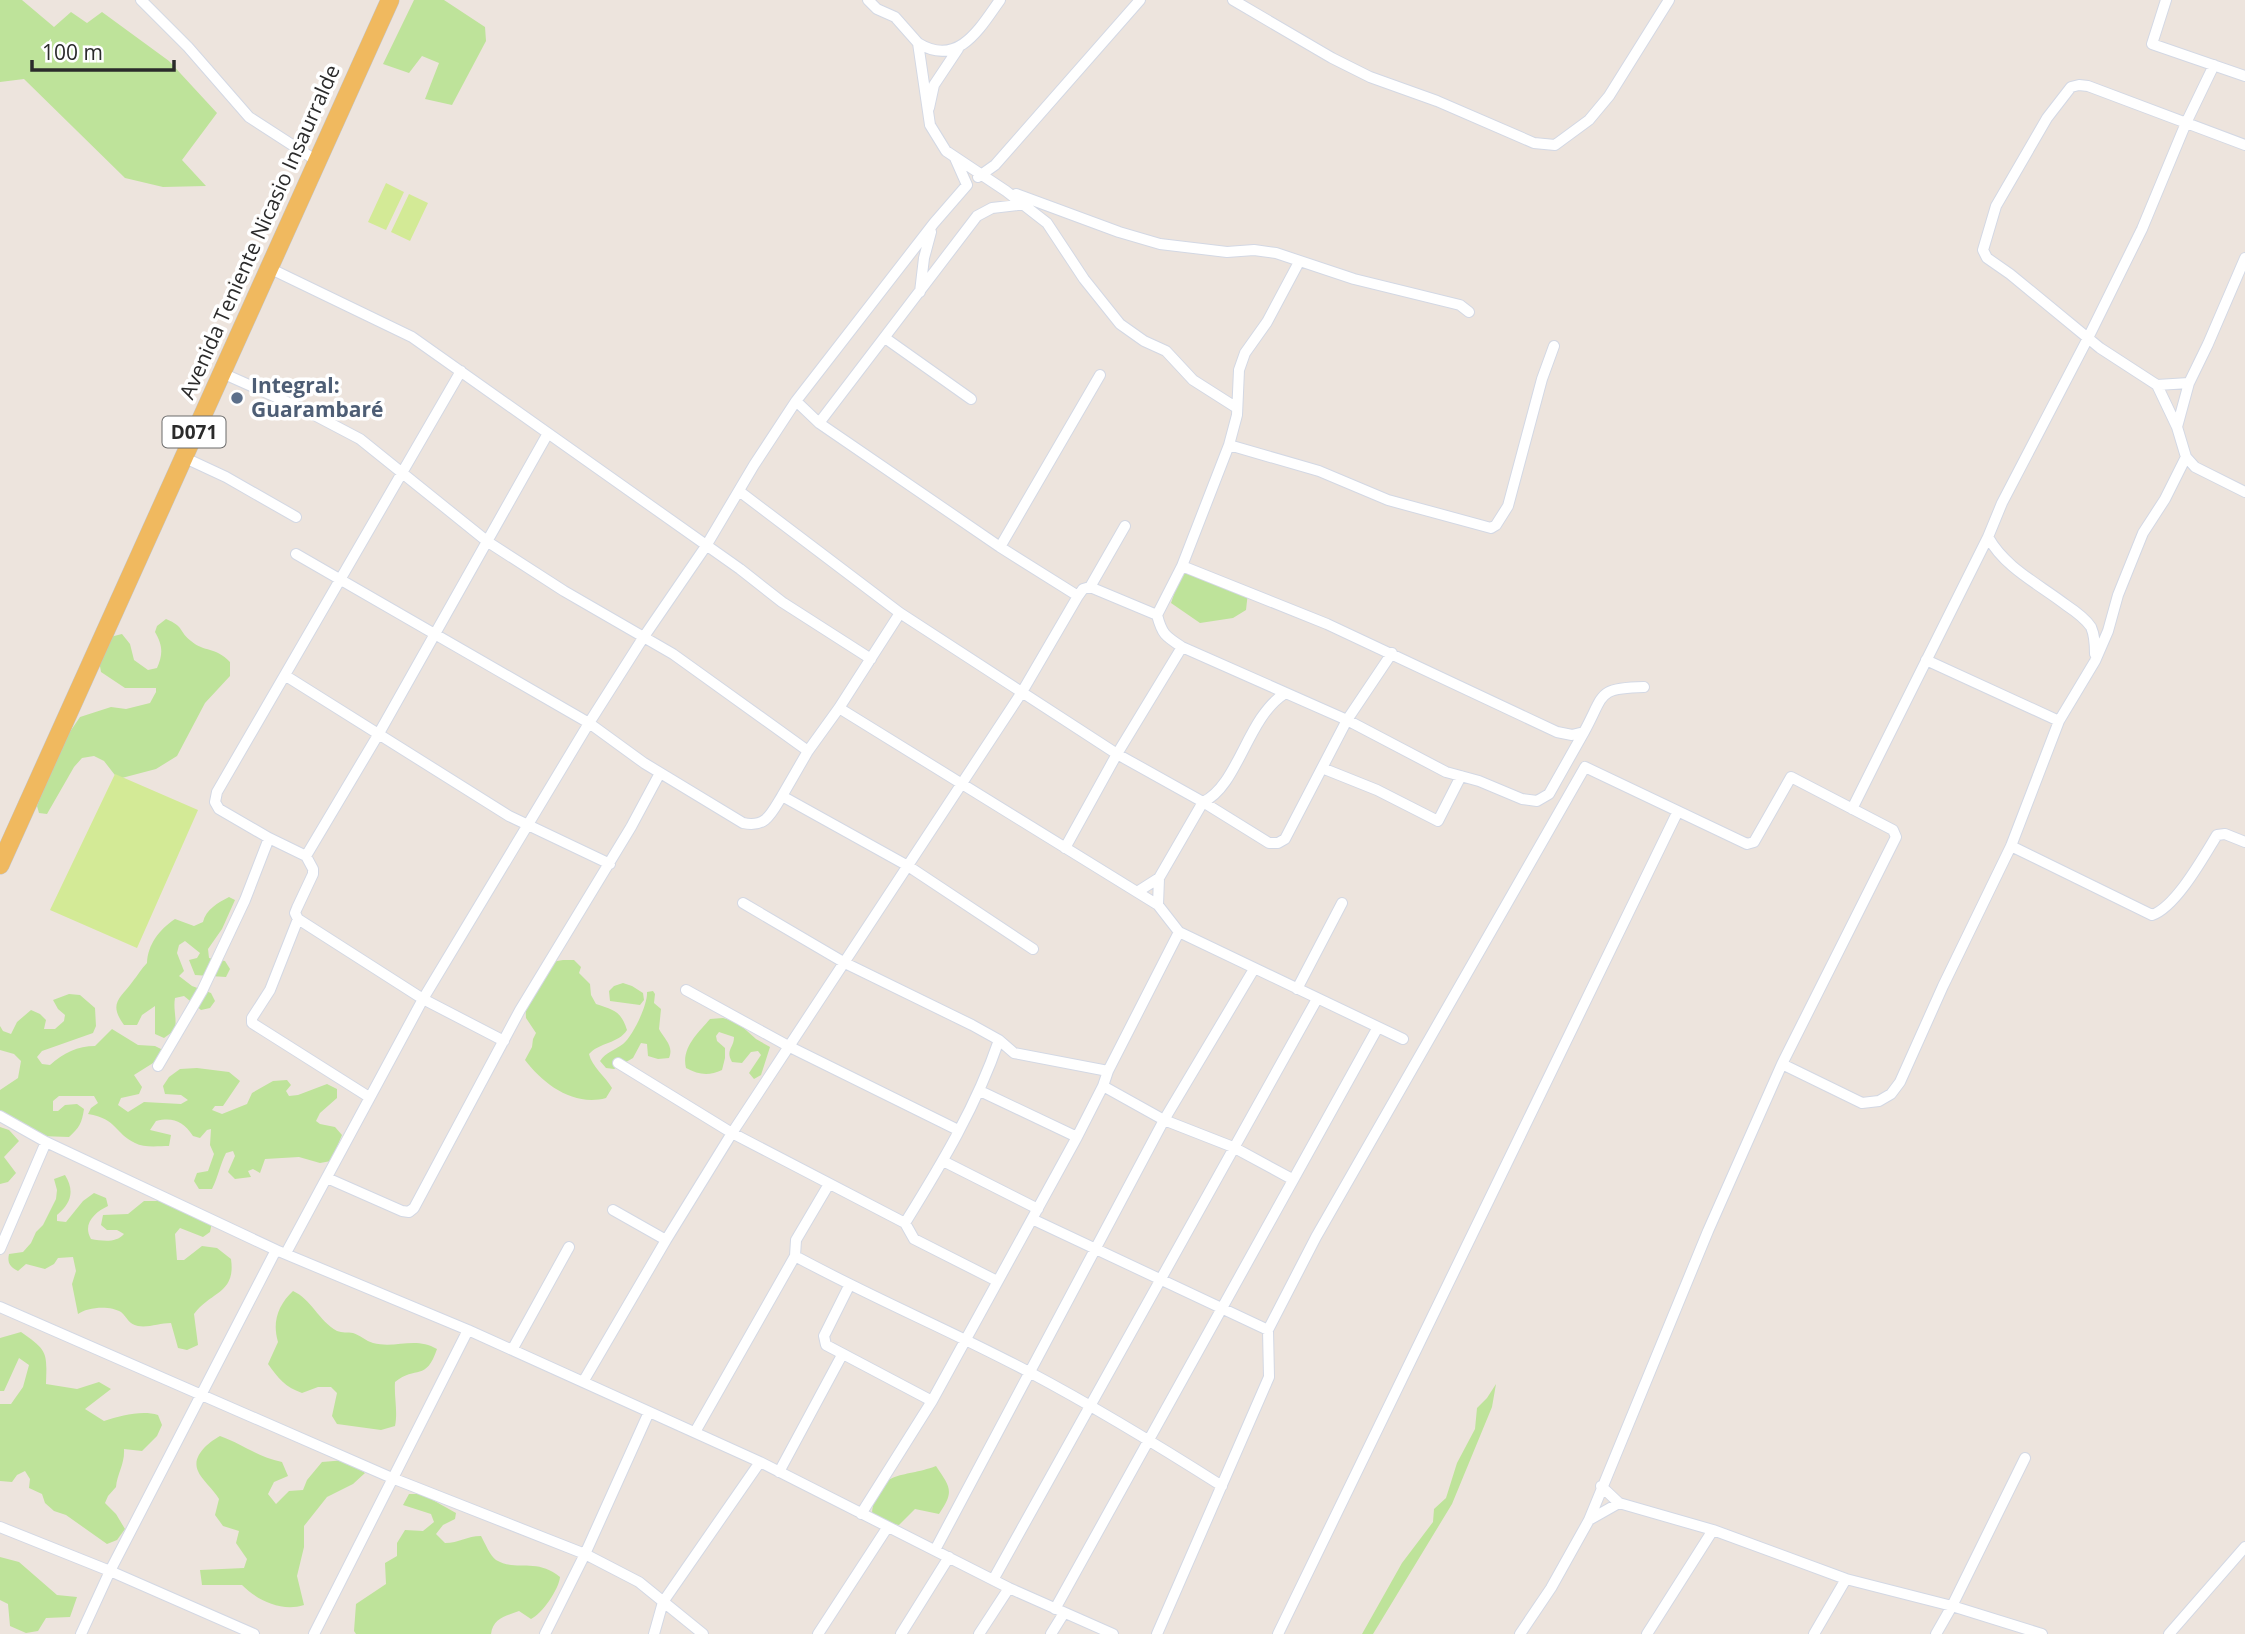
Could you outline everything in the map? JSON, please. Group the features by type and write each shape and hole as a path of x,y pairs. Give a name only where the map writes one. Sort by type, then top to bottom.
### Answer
{"main road":[{"name":"Avenida Teniente Nicasio Insaurralde","path":"0,865 390,0"}],"street":[{"path":"141,0 188,47 249,117 317,161"},
{"path":"868,0 877,9 895,17 918,43 928,50 958,49"},
{"path":"928,114 934,85 958,49 978,30 1000,0"},
{"path":"81,1634 110,1571 201,1396 281,1251 327,1178 424,999 589,723 706,546 796,401 934,223 967,185 995,165 1140,0"},
{"path":"1233,0 1370,77 1437,101 1534,143 1555,145 1589,120 1609,96 1669,0"},
{"path":"2166,0 2151,44 2245,76"},
{"path":"918,43 928,114 937,139 955,158 1006,191 1047,223 1069,259 1113,318 1144,341 1166,351 1193,380 1237,408"},
{"path":"1852,809 2033,441 2142,229 2186,122 2214,65"},
{"path":"2245,145 2088,86 2071,87 2047,118 1996,206 1983,254 2088,338 2157,385 2177,427 2186,457 2195,467 2245,492"},
{"path":"955,158 967,185"},
{"path":"1006,191 1160,244 1227,252 1254,250 1276,253 1354,279 1460,305 1469,312"},
{"path":"819,423 977,216 992,208 1041,202"},
{"path":"920,293 925,252 934,223"},
{"path":"2177,427 2189,383 2245,258"},
{"path":"1157,615 1182,566 1229,445 1237,408 1239,370 1245,354 1267,322 1298,262"},
{"path":"269,268 411,337 740,569 771,594 871,659"},
{"path":"885,338 971,399"},
{"path":"1229,445 1319,471 1388,500 1491,528 1496,525 1508,506 1542,379 1554,346"},
{"path":"461,371 215,797 219,809 306,856 313,874 295,913 298,919 424,999 504,1041"},
{"path":"222,373 303,409 360,439 488,542 673,654 808,751"},
{"path":"999,547 1100,375"},
{"path":"2157,385 2189,383"},
{"path":"796,401 819,423 999,547 1078,596"},
{"path":"306,856 547,435"},
{"path":"183,457 226,477 296,517"},
{"path":"1782,1064 1862,1102 1880,1101 1891,1094 1900,1082 2011,846 2059,721 2095,661 2143,533 2165,499 2186,457"},
{"path":"739,491 900,613 1117,754 1269,843 1278,843 1285,839 1347,720 1392,653"},
{"path":"1090,587 1125,526"},
{"path":"1988,537 1993,547 2025,577 2055,596 2087,622 2093,631 2095,661"},
{"path":"296,554 589,723 660,773 743,823 754,825 764,822 782,796 808,751 900,613"},
{"path":"1182,566 1327,624 1557,732 1572,735 1584,732"},
{"path":"583,1382 732,1133 1022,692 1083,589 1090,587 1157,615 1165,636 1182,647 1347,720 1446,772 1479,781 1522,799 1536,801 1549,794 1606,692 1616,688 1644,687"},
{"path":"1065,848 1117,754 1182,647"},
{"path":"1926,660 2059,721"},
{"path":"286,676 471,794 528,827 610,864"},
{"path":"1137,892 1159,878 1203,802 1214,795 1229,775 1268,706 1284,694"},
{"path":"839,708 1158,905 1179,932 1403,1039"},
{"path":"1520,1634 1551,1588 1589,1520 1708,1231 1782,1064 1896,837 1888,825 1791,777 1750,844 1677,813 1570,758"},
{"path":"1157,1634 1269,1377 1268,1330 1323,1225 1584,767"},
{"path":"1322,768 1377,790 1438,821 1461,776"},
{"path":"327,1178 402,1211 409,1212 414,1208 504,1041 610,864 660,773"},
{"path":"782,796 908,866 1034,949"},
{"path":"1278,1634 1677,813"},
{"path":"2011,846 2151,915 2156,914 2184,886 2217,835 2225,834 2245,842"},
{"path":"158,1066 202,991 245,900 269,838"},
{"path":"1158,905 1159,878"},
{"path":"1297,989 1342,903"},
{"path":"743,904 845,963 999,1040 1013,1053 1108,1071"},
{"path":"298,919 270,990 252,1018 252,1023 369,1097"},
{"path":"861,1514 932,1401 1035,1214 1077,1137 1179,932"},
{"path":"934,1550 1164,1120 1254,969"},
{"path":"686,990 790,1047 958,1130"},
{"path":"993,1580 1088,1405 1317,999"},
{"path":"1051,1634 1060,1611 1149,1440 1378,1027"},
{"path":"905,1223 943,1161 979,1091 999,1040"},
{"path":"618,1063 732,1133 905,1223 914,1239 996,1281"},
{"path":"1102,1086 1164,1120 1233,1147 1292,1179"},
{"path":"979,1091 1077,1137"},
{"path":"0,1116 46,1142 281,1251 468,1330 760,1462 1009,1588 1113,1634"},
{"path":"0,1249 46,1142"},
{"path":"943,1161 1095,1248 1268,1330"},
{"path":"695,1432 795,1256 796,1240 829,1184"},
{"path":"613,1210 666,1240"},
{"path":"512,1350 569,1247"},
{"path":"795,1256 849,1286 1028,1371 1149,1440 1222,1486"},
{"path":"849,1286 824,1336 826,1345 932,1401"},
{"path":"0,1307 392,1478 585,1554 639,1582 703,1634"},
{"path":"314,1634 468,1330"},
{"path":"779,1472 842,1355"},
{"path":"545,1634 585,1554 649,1412"},
{"path":"1936,1634 2025,1458"},
{"path":"654,1634 663,1602 760,1462"},
{"path":"1601,1486 1619,1503 1713,1530 1846,1579 1952,1606 2042,1634"},
{"path":"1589,1520 1619,1503"},
{"path":"0,1527 110,1571 254,1634"},
{"path":"818,1634 887,1528"},
{"path":"1647,1634 1713,1530"},
{"path":"2169,1634 2245,1547"},
{"path":"901,1634 949,1557"},
{"path":"1814,1634 1846,1579"},
{"path":"979,1634 1009,1588"}],"green space":[{"path":"0,0 22,0 54,27 71,12 87,23 102,12 169,61 217,113 182,160 206,186 163,187 125,178 24,79 0,82"},
{"path":"414,0 444,0 485,27 486,41 452,105 425,99 439,63 422,56 409,73 383,64"},
{"path":"386,183 404,192 386,230 368,222"},
{"path":"409,194 428,203 410,241 391,232"},
{"path":"1186,568 1248,592 1246,610 1233,618 1200,623 1171,603 1179,579"},
{"path":"166,619 179,627 196,645 225,657 230,662 230,676 205,703 177,756 156,769 118,779 104,761 94,756 82,758 47,814 39,813 37,806 61,745 80,717 111,707 126,709 150,703 156,692 156,688 125,688 101,672 98,655 106,638 122,634 130,644 134,660 148,670 157,668 161,650 155,632 157,626"},
{"path":"115,774 198,810 137,948 50,910"},
{"path":"229,897 235,900 222,929 208,949 209,958 225,961 230,969 226,977 195,975 189,960 197,958 200,953 185,941 179,945 177,953 184,971 179,976 192,986 211,993 215,1001 210,1008 201,1010 184,996 175,998 175,1030 164,1038 155,1034 155,1006 142,1015 137,1025 124,1025 116,1006 147,963 152,944 159,933 175,919 194,926 203,922 210,910"},
{"path":"574,960 581,967 579,973 590,984 591,995 596,1004 616,1012 627,1030 619,1038 589,1054 612,1088 606,1098 582,1099 560,1091 550,1085 525,1060 536,1033 526,1018 525,1000 546,963"},
{"path":"623,983 643,993 644,1000 640,1005 610,1001 609,991"},
{"path":"653,991 654,1003 661,1009 659,1029 670,1046 669,1058 648,1056 647,1044 641,1043 633,1058 614,1069 606,1068 600,1061 627,1040 642,1012 647,992"},
{"path":"69,994 80,995 95,1008 96,1026 93,1033 42,1051 37,1057 42,1064 50,1065 71,1051 95,1046 112,1029 138,1045 155,1046 169,1053 134,1075 142,1087 139,1094 121,1098 118,1105 128,1112 144,1102 181,1104 188,1100 181,1095 165,1094 163,1086 169,1077 180,1069 229,1072 240,1081 223,1106 215,1106 212,1110 222,1114 247,1104 252,1093 273,1081 287,1080 291,1085 286,1091 289,1096 327,1084 337,1089 337,1098 320,1113 316,1121 335,1127 342,1135 331,1161 320,1163 299,1157 265,1159 260,1173 253,1169 248,1171 251,1177 235,1179 228,1172 235,1156 233,1151 226,1153 212,1189 199,1189 194,1181 197,1173 208,1171 214,1154 210,1145 211,1129 200,1138 193,1136 177,1121 156,1121 150,1130 171,1135 169,1146 139,1145 105,1119 88,1114 98,1103 94,1096 59,1096 53,1101 53,1111 58,1111 65,1105 77,1104 84,1109 80,1125 69,1137 40,1136 0,1115 0,1090 18,1078 21,1061 14,1054 0,1050 0,1026 3,1031 11,1034 17,1022 31,1010 46,1020 44,1029 55,1029 64,1021 65,1015 53,1000"},
{"path":"723,1018 737,1022 770,1047 761,1075 754,1079 749,1073 761,1055 758,1051 751,1052 742,1063 732,1062 730,1052 734,1037 719,1032 717,1041 725,1048 722,1070 704,1074 686,1068 688,1047 696,1035 710,1019"},
{"path":"0,1127 9,1130 19,1141 4,1157 16,1173 8,1182 0,1184"},
{"path":"65,1175 71,1192 66,1206 57,1215 57,1221 66,1222 83,1201 94,1193 106,1198 108,1206 95,1215 89,1224 91,1239 113,1240 124,1234 117,1230 107,1230 101,1225 103,1215 128,1214 144,1201 156,1201 165,1197 212,1222 210,1232 203,1237 180,1228 175,1234 177,1260 184,1260 202,1246 217,1248 231,1259 232,1270 226,1286 194,1314 198,1345 187,1350 178,1348 171,1323 138,1326 121,1312 105,1308 78,1314 72,1284 76,1271 73,1257 58,1258 45,1269 26,1264 18,1271 11,1266 9,1254 23,1252 31,1243 56,1199 54,1179"},
{"path":"293,1291 305,1299 325,1322 337,1331 353,1333 373,1343 421,1343 437,1349 429,1366 395,1382 395,1426 381,1430 337,1424 332,1416 337,1393 331,1387 318,1387 302,1393 296,1391 286,1385 268,1364 278,1342 278,1314 283,1302"},
{"path":"21,1332 44,1353 46,1384 77,1389 99,1382 111,1389 85,1409 104,1421 138,1413 158,1415 162,1425 157,1436 142,1451 124,1449 116,1487 105,1503 125,1529 117,1540 107,1544 66,1515 54,1511 45,1503 42,1494 29,1488 30,1479 25,1471 17,1475 12,1482 0,1481 0,1404 11,1404 23,1387 29,1365 19,1358 4,1391 0,1391 0,1338"},
{"path":"1496,1384 1492,1407 1452,1504 1373,1634 1362,1634 1402,1563 1433,1522 1434,1509 1446,1498 1457,1463 1475,1429 1477,1408"},
{"path":"220,1436 282,1462 288,1476 274,1482 268,1494 276,1504 289,1491 303,1490 307,1480 322,1462 346,1460 365,1473 353,1484 327,1497 304,1526 304,1547 297,1576 304,1605 287,1607 271,1604 242,1585 202,1585 200,1570 244,1568 247,1559 236,1543 239,1531 223,1526 215,1515 219,1499 196,1465 202,1450"},
{"path":"936,1466 949,1489 947,1500 939,1514 915,1509 899,1525 882,1522 872,1513 875,1499 886,1482"},
{"path":"409,1494 422,1494 456,1513 455,1519 443,1525 436,1534 445,1543 481,1536 496,1560 511,1565 543,1568 560,1577 557,1588 545,1607 531,1619 519,1611 505,1616 494,1624 491,1634 356,1634 356,1604 386,1584 385,1563 397,1556 397,1543 405,1530 423,1531 434,1522 431,1514 403,1505"},
{"path":"0,1557 19,1562 57,1595 77,1597 70,1617 46,1618 38,1631 26,1633 10,1626 8,1604 0,1600"}],"place":[{"name":"Integral: Guarambaré","path":"237,398"}]}
